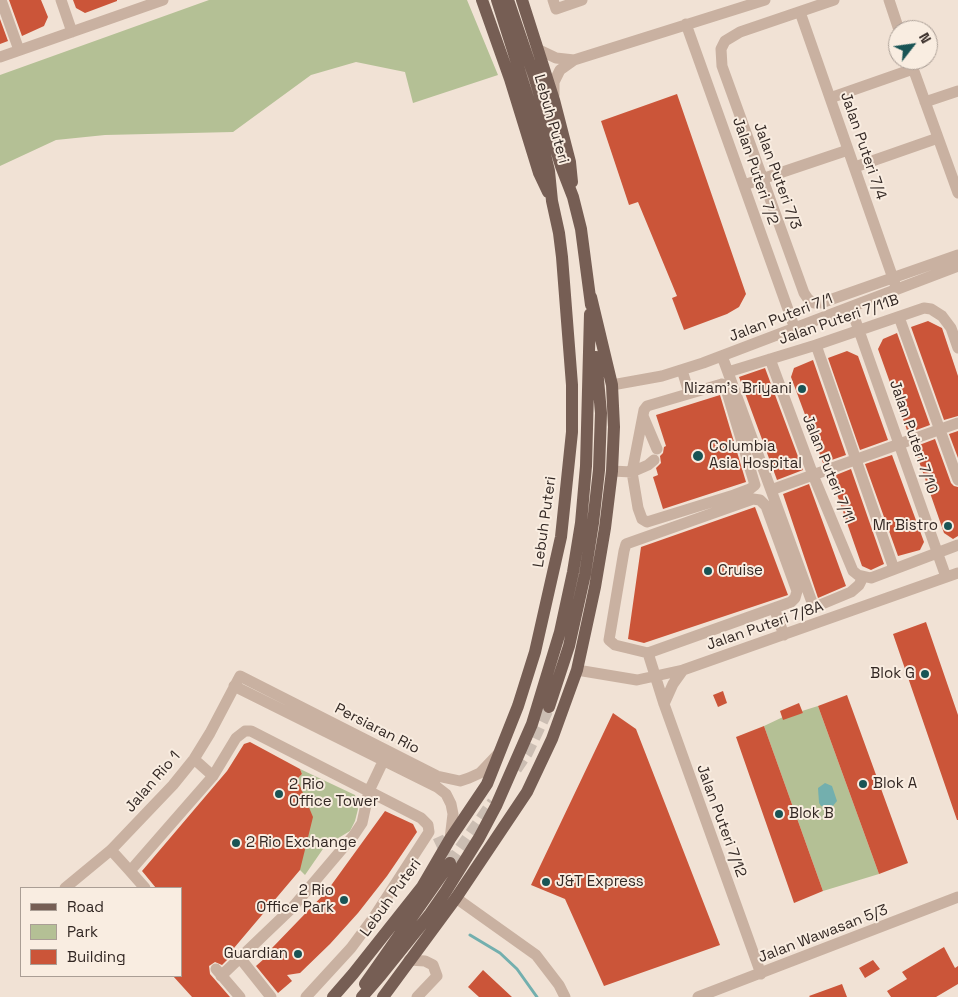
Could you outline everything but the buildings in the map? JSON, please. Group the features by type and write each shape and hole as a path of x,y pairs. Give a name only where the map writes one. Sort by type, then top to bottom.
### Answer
{"main road":[{"path":"482,0 510,79 539,173 552,201"},
{"name":"Lebuh Puteri","path":"496,0 573,197 581,229 591,297"},
{"name":"Lebuh Puteri","path":"333,997 422,887 450,839 487,784 518,706 535,652 561,537 572,432 572,385 562,257 552,201 548,164 508,0"},
{"path":"522,0 554,100 570,162 573,197"},
{"path":"370,997 423,931 528,792 548,748 577,670 595,587 612,471 614,427 612,385 591,297"},
{"path":"549,707 568,646 585,574 598,479 601,413 591,297"},
{"path":"383,997 451,894 512,771 532,724 560,632 581,523 586,466 591,297"},
{"name":"Lebuh Puteri","path":"357,997 450,863"},
{"path":"362,997 424,922 451,894"}],"street":[{"path":"1,0 19,50"},
{"path":"61,0 72,32"},
{"path":"0,57 163,0"},
{"path":"555,5 582,0"},
{"path":"554,100 554,82 557,75 560,70 574,60 765,0"},
{"path":"800,12 834,0"},
{"path":"889,0 896,20"},
{"name":"Jalan Puteri 7/3","path":"800,12 740,32 725,41 721,49 722,66 761,178 804,293 808,299 814,303 828,302 893,278"},
{"name":"Jalan Puteri 7/4","path":"800,12 898,290"},
{"name":"Jalan Puteri 7/2","path":"686,24 795,329"},
{"path":"537,49 556,58 574,60"},
{"path":"830,98 898,70"},
{"path":"914,70 958,193"},
{"path":"925,102 958,91"},
{"path":"855,167 938,138"},
{"path":"744,184 848,150"},
{"path":"893,278 958,264"},
{"name":"Jalan Puteri 7/1","path":"612,385 653,378 682,370 898,290 958,264"},
{"name":"Jalan Puteri 7/10","path":"851,308 946,577"},
{"name":"Jalan Puteri 7/11B","path":"728,372 859,331 918,310 930,309 942,316 951,328 958,348"},
{"path":"898,317 958,480"},
{"path":"816,345 894,569"},
{"path":"722,356 815,607 851,592 867,578 958,544"},
{"name":"Jalan Puteri 7/11","path":"770,359 813,475 850,565 853,571 867,578"},
{"path":"682,370 689,393"},
{"path":"722,384 725,386 755,485 750,490 647,522 642,520 632,472 643,416 647,406 722,384"},
{"path":"612,471 632,472 648,465 655,455 643,416"},
{"path":"771,490 958,422"},
{"path":"752,499 760,500 766,506 797,591 796,598 791,602 648,653 615,645 609,640 626,544 752,499"},
{"name":"Jalan Puteri 7/8A","path":"577,670 637,680 683,670 958,573"},
{"path":"774,608 784,635"},
{"name":"Jalan Puteri 7/12","path":"648,653 664,704 761,974"},
{"path":"637,680 648,686 664,704 672,684 683,670"},
{"name":"Persiaran Rio","path":"237,681 386,756 446,794 453,814 450,839"},
{"name":"Jalan Rio 1","path":"66,887 111,850 146,815 194,759 237,681"},
{"path":"130,871 213,776 236,738 246,731 251,731 421,818 428,825 429,832 374,917 351,948 306,997"},
{"name":"Persiaran Rio","path":"386,756 437,776 460,781 480,773 498,754"},
{"path":"240,997 218,973 240,958 292,908 354,835 362,823 369,791 386,756"},
{"path":"194,759 213,776"},
{"path":"111,850 144,887"},
{"path":"451,894 536,955 559,985 565,997"},
{"name":"Jalan Wawasan 5/3","path":"698,997 958,897"},
{"path":"240,958 272,997"},
{"path":"409,960 425,961 433,965 437,976 418,997"}],"green space":[{"path":"209,0 467,0 498,75 413,103 405,72 356,62 311,75 233,132 105,135 56,140 0,166 0,75"},
{"path":"818,706 879,874 823,891 764,726 783,717 803,713 802,711"},
{"path":"300,769 355,795 358,809 350,831 325,846 305,875 300,870 297,779 302,774"}],"water":[{"path":"825,783 832,786 837,801 829,808 821,806 819,803 818,788"}],"waterway":[{"path":"470,935 500,953 517,969 537,997"}],"tunnel":[{"path":"516,769 527,753 549,707"},
{"path":"450,863 493,802"},
{"path":"438,837 447,856"}],"place":[{"name":"Nizam's Briyani","path":"802,389"},
{"name":"Columbia Asia Hospital","path":"698,456"},
{"name":"Mr Bistro","path":"948,526"},
{"name":"Cruise","path":"708,571"},
{"name":"Blok G","path":"925,674"},
{"name":"Blok A","path":"863,784"},
{"name":"2 Rio Office Tower","path":"279,794"},
{"name":"Blok B","path":"779,814"},
{"name":"2 Rio Exchange","path":"236,843"},
{"name":"J&T Express","path":"546,882"},
{"name":"2 Rio Office Park","path":"344,900"},
{"name":"Guardian","path":"298,954"}]}
